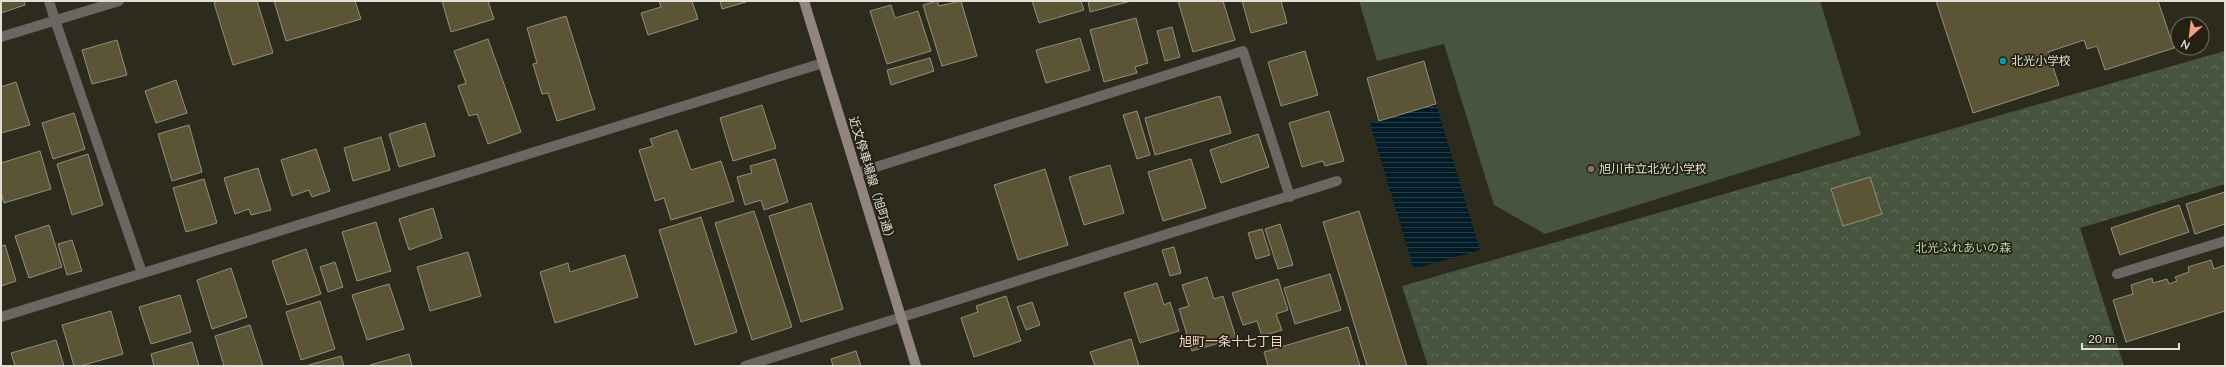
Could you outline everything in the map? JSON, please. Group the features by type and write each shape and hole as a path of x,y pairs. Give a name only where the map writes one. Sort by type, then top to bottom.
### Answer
{"main road":[{"name":"近文停車場線（旭町通）","path":"805,1 916,366"}],"street":[{"path":"49,1 142,273"},
{"path":"1,37 119,1"},
{"path":"857,173 1243,51 1290,196"},
{"path":"1,317 823,63"},
{"path":"745,366 1337,182"},
{"path":"2117,274 2225,241"}],"green space":[{"path":"1359,1 1820,1 1861,135 1545,234 1494,205 1444,44 1377,61"},
{"name":"北光ふれあいの森","path":"2225,51 2225,184 2080,228 2124,366 1428,366 1402,286"}],"water":[{"path":"1436,104 1480,250 1414,269 1370,124"}],"building":[{"path":"1,1 24,1 25,5 1,13"},
{"path":"219,1 257,1 273,53 233,65 214,3"},
{"path":"274,1 355,1 361,19 286,41"},
{"path":"442,1 488,1 494,19 451,32"},
{"path":"659,1 692,1 698,19 648,35 641,13 661,7"},
{"path":"720,1 745,1 746,2 722,9"},
{"path":"937,1 939,6 961,1 977,56 942,66 923,5"},
{"path":"1032,1 1081,1 1084,10 1039,23"},
{"path":"1088,1 1131,1 1090,12"},
{"path":"1178,1 1223,1 1235,40 1193,52"},
{"path":"1242,1 1281,1 1287,23 1251,33"},
{"name":"北光小学校","path":"1936,1 2158,1 2170,36 2170,49 2105,70 2097,46 2087,49 2084,40 2048,52 2059,85 1973,113"},
{"path":"891,5 895,18 918,11 931,51 887,64 870,11"},
{"path":"566,16 595,109 557,121 548,93 542,94 533,64 537,63 527,28"},
{"path":"1136,18 1148,63 1135,67 1137,73 1104,82 1090,30"},
{"path":"1172,27 1180,57 1165,61 1157,31"},
{"path":"1080,38 1090,70 1046,83 1036,50"},
{"path":"488,39 521,132 488,144 477,114 469,116 458,86 466,83 454,51"},
{"path":"117,40 127,75 92,84 82,50"},
{"path":"1305,51 1318,95 1281,106 1268,62"},
{"path":"930,58 934,71 891,85 887,70"},
{"path":"1424,61 1436,104 1379,121 1367,78"},
{"path":"176,80 187,113 156,123 145,91"},
{"path":"16,82 30,125 1,133 1,87"},
{"path":"1220,96 1231,133 1155,155 1145,118"},
{"path":"762,105 776,148 733,161 720,118"},
{"path":"1137,111 1150,155 1137,159 1123,115"},
{"path":"1329,111 1344,161 1325,166 1323,161 1302,167 1289,123"},
{"path":"74,113 85,149 53,159 42,123"},
{"path":"425,123 435,156 399,167 389,134"},
{"path":"189,125 202,172 172,181 158,134"},
{"path":"677,130 691,170 721,161 734,201 671,220 664,198 655,201 639,150 653,146 650,139"},
{"path":"1258,134 1269,167 1221,183 1210,150"},
{"path":"381,137 390,170 353,181 344,148"},
{"path":"316,149 330,191 312,197 309,190 292,196 281,160"},
{"path":"40,151 51,189 4,203 1,192 1,163"},
{"path":"88,154 103,205 72,215 57,164"},
{"path":"775,159 788,202 764,210 761,200 745,205 737,177 752,173 750,166"},
{"path":"1191,159 1206,208 1163,221 1148,172"},
{"path":"1110,165 1124,213 1084,225 1069,177"},
{"path":"258,168 271,210 251,215 249,209 235,214 224,178"},
{"path":"1045,169 1068,245 1018,260 994,185"},
{"path":"1870,177 1882,214 1843,226 1831,189"},
{"path":"204,179 217,223 186,232 173,188"},
{"path":"2225,192 2225,224 2195,234 2186,204"},
{"path":"811,203 843,309 801,322 769,216"},
{"path":"2179,205 2189,232 2120,255 2111,228"},
{"path":"433,208 442,238 409,250 399,219"},
{"path":"754,211 792,327 752,340 715,223"},
{"path":"1359,211 1407,366 1367,366 1323,222"},
{"path":"701,217 737,332 695,345 659,230"},
{"path":"376,222 391,271 357,281 342,232"},
{"path":"1280,224 1293,265 1278,269 1265,229"},
{"path":"49,225 62,267 29,278 15,236"},
{"path":"1262,229 1270,255 1256,259 1248,233"},
{"path":"72,240 82,271 67,275 58,244"},
{"path":"5,245 16,281 1,286 1,246"},
{"path":"1174,247 1181,273 1170,276 1162,250"},
{"path":"306,249 321,294 287,305 272,261"},
{"path":"468,252 481,296 430,311 417,267"},
{"path":"625,255 638,297 555,323 540,272 568,263 570,272"},
{"path":"2211,260 2214,269 2225,265 2225,311 2126,342 2113,300 2133,294 2131,285 2152,278 2153,283 2167,279 2169,284 2177,281 2175,277 2189,272 2188,267"},
{"path":"335,262 343,287 328,292 320,267"},
{"path":"231,268 247,317 212,329 197,280"},
{"path":"1330,274 1341,310 1295,324 1284,288"},
{"path":"1207,277 1214,299 1223,296 1236,338 1192,351 1179,309 1189,306 1182,285"},
{"path":"1278,279 1288,310 1276,314 1282,330 1262,336 1257,321 1243,325 1232,293"},
{"path":"1157,283 1164,305 1170,302 1179,331 1140,343 1124,293"},
{"path":"389,284 404,329 367,340 352,295"},
{"path":"180,295 191,332 151,344 139,307"},
{"path":"1006,296 1021,341 974,357 961,318 978,312 976,306"},
{"path":"320,301 335,349 301,360 286,312"},
{"path":"1032,302 1040,325 1026,330 1017,307"},
{"path":"111,311 123,354 80,366 74,366 62,325"},
{"path":"250,325 263,366 224,366 215,336"},
{"path":"1348,327 1360,366 1268,366 1264,352"},
{"path":"1131,339 1139,366 1095,366 1090,352"},
{"path":"56,340 64,366 15,366 11,353"},
{"path":"192,342 199,366 154,366 151,354"},
{"path":"856,351 861,366 833,366 831,359"},
{"path":"409,354 412,366 370,366 370,365"},
{"path":"341,356 344,366 305,366"}],"place":[{"name":"北光小学校","path":"2003,61"},
{"name":"旭川市立北光小学校","path":"1591,169"}],"district":[{"name":"旭町一条十七丁目","path":"1231,341"}]}
